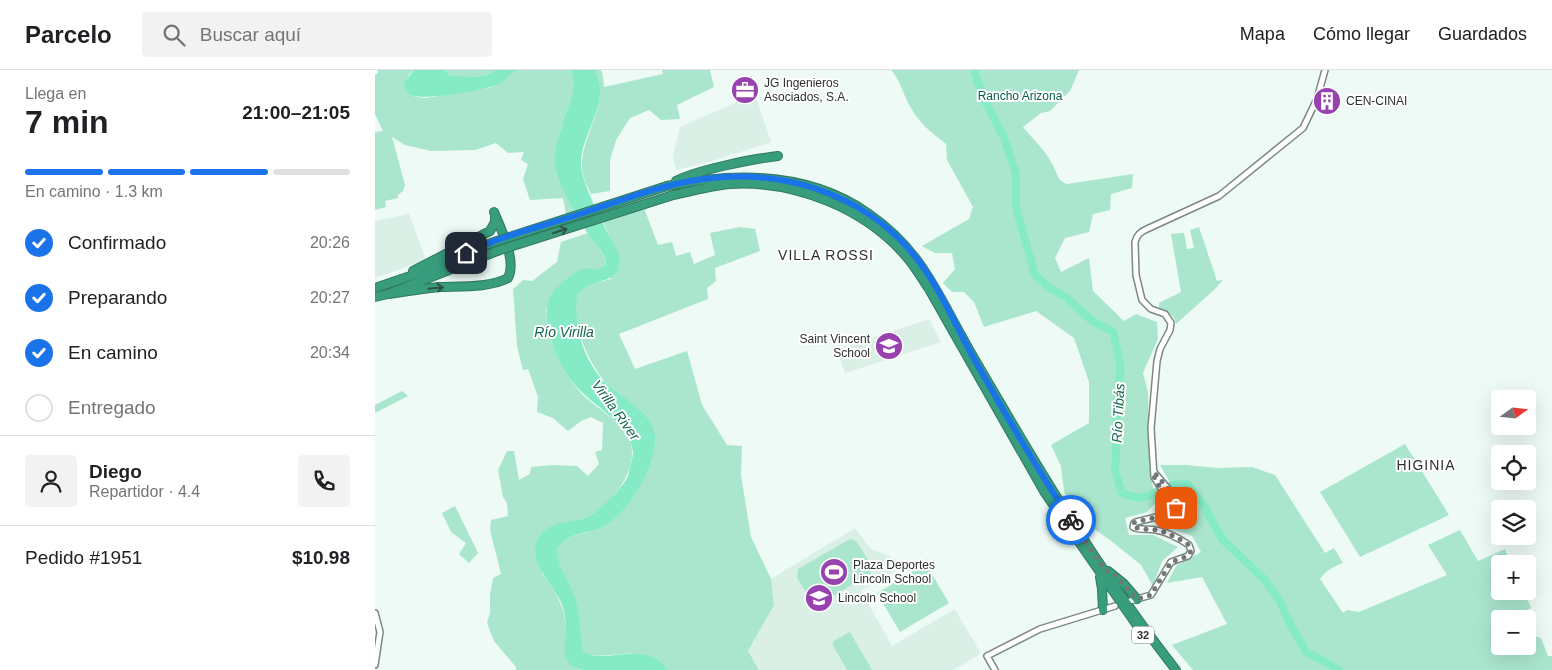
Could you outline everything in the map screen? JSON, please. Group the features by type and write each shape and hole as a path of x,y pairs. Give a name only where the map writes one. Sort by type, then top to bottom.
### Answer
{"highway":[{"path":"667,186 683,177 778,156"},
{"name":"32","path":"375,288 431,269 477,248 667,186 698,180 742,176 782,180 807,185 849,202 869,214 889,230 922,265 978,365 1101,571 1176,670"},
{"name":"32","path":"375,297 497,251 670,196 714,186 732,184 759,185 793,190 821,198 856,214 897,247 909,260 929,289 1045,493 1170,670"},
{"path":"387,294 502,282 508,278 511,267 501,241 494,212 495,222 490,230 394,282"},
{"path":"490,230 501,236 501,241"},
{"path":"1103,610 1101,571 1115,575 1134,600"}],"street":[{"path":"1170,495 1157,484 1153,477 1151,428 1157,361 1171,323 1165,314 1151,309 1142,300 1136,275 1135,242 1140,232 1219,196 1303,128 1317,99 1325,70"},
{"path":"1134,600 1151,595 1171,562 1188,556 1191,551 1189,545 1163,532 1137,529 1133,526 1133,523 1164,514 1169,504 1170,495 1164,483 1154,472"},
{"path":"995,670 987,656 1041,629 1115,606"},
{"path":"375,613 380,632 375,665"}],"shaded area":[{"path":"755,94 771,142 706,163 676,170 673,157 680,127"},
{"path":"409,214 426,260 375,278 375,221"},
{"name":"Saint Vincent School","path":"929,319 941,342 845,373 837,350"},
{"name":"Lincoln School","path":"855,528 870,548 907,564 861,591 892,646 955,609 980,652 979,655 953,670 759,670 748,651 774,605 771,579"}],"green space":[{"path":"378,70 414,70 409,75 405,90 417,97 426,98 488,88 500,83 516,70 570,70 574,83 573,96 565,114 557,147 563,172 583,224 569,228 563,198 530,200 523,179 528,164 521,160 524,152 508,153 496,143 475,150 431,151 405,145 392,137 405,185 398,198 385,201 386,207 375,210 375,132 383,131 375,114 375,75 378,73"},
{"path":"445,70 495,70 484,75 467,77 449,76"},
{"path":"595,70 601,70 604,87 663,74 662,70 710,70 714,87 677,105 680,119 661,120 649,110 630,118 616,140 610,160 610,191 591,194 583,176 582,165 586,141 595,117 600,93"},
{"name":"Rancho Arizona","path":"891,70 1079,70 1070,91 1050,111 1041,113 1023,127 1045,153 1059,178 1067,184 1133,174 1132,188 1111,194 1110,210 1093,214 1089,232 1065,238 1055,258 1061,272 1089,258 1093,291 1124,321 1136,314 1157,322 1158,339 1143,373 1148,392 1149,464 1153,488 1162,496 1147,512 1125,518 1129,535 1153,535 1178,547 1162,561 1153,586 1141,565 1081,520 1064,492 1061,466 1051,445 1089,423 1089,382 1074,338 1036,311 984,327 974,302 964,292 952,292 943,283 955,269 952,253 935,253 922,246 969,219 973,207 947,160 946,144 918,119"},
{"path":"644,208 658,245 672,242 676,256 690,252 694,264 715,255 710,233 740,227 755,229 760,251 715,268 716,281 707,288 708,299 619,334 635,369 687,351 702,405 727,445 742,446 741,475 751,537 771,579 774,605 748,651 759,670 668,670 660,661 642,654 589,655 584,652 581,642 579,617 569,586 557,562 557,549 562,544 571,537 602,526 636,493 643,413 611,388 594,366 578,329 575,304 579,291 583,288 611,279 609,235 603,222"},
{"path":"1199,227 1217,281 1223,280 1176,324 1170,314 1159,309 1159,303 1181,292 1171,234 1184,233 1187,249 1194,248 1190,230"},
{"path":"588,233 603,253 606,264 603,268 597,270 581,269 546,309 547,321 557,356 569,378 585,397 622,428 630,442 632,452 631,463 622,485 597,511 573,522 556,525 542,573 556,594 563,610 565,618 565,652 577,669 583,670 516,670 516,667 494,641 487,623 490,613 490,595 493,578 501,574 490,530 491,520 508,516 507,503 503,497 498,470 507,451 514,451 519,480 530,474 531,467 553,465 577,466 588,476 599,464 595,452 602,450 603,423 591,417 581,421 568,431 553,418 537,412 538,397 528,369 523,370 517,346 513,289 523,280 532,281 557,262 561,242"},
{"path":"402,391 408,396 375,413 375,405"},
{"path":"1405,444 1449,515 1360,557 1320,492"},
{"path":"1160,465 1218,468 1252,467 1275,475 1325,553 1334,548 1343,563 1330,569 1320,579 1343,613 1347,610 1359,612 1447,575 1428,545 1460,530 1478,561 1491,555 1491,600 1528,600 1531,608 1527,610 1491,610 1491,655 1536,655 1536,636 1541,638 1548,656 1552,656 1552,670 1193,670 1172,645 1227,624 1202,577 1167,583 1176,566 1201,552 1192,536 1153,522 1183,516 1185,500 1176,493"},
{"path":"455,506 478,553 469,563 459,554 466,543 451,532 442,513"},
{"name":"Plaza Deportes Lincoln School","path":"852,539 857,542 871,565 870,574 822,603 813,603 797,578 798,569"},
{"path":"1505,549 1507,555 1492,555"},
{"path":"926,564 949,603 900,632 877,593"},
{"path":"850,632 872,670 847,670 832,644 834,643 833,641"}],"water":[{"path":"414,70 445,70 450,76 474,77 486,75 495,70 516,70 501,83 494,86 456,94 429,97 411,95 404,87 404,83"},
{"name":"Río Virilla","path":"570,70 595,70 599,82 598,106 585,142 581,166 591,198 619,254 616,274 588,286 577,295 576,307 579,332 592,366 608,385 644,414 653,428 655,437 651,462 638,490 630,502 610,522 600,528 567,540 557,549 558,557 562,571 577,604 584,652 604,656 637,653 648,655 659,660 668,670 583,670 571,665 567,661 565,653 565,616 563,607 541,569 535,552 536,543 545,530 556,524 587,517 609,500 628,477 633,454 630,441 625,432 574,384 565,372 555,352 548,325 548,302 552,294 570,276 581,269 597,269 606,264 602,251 587,232 570,202 556,170 557,146 574,83"}],"waterway":[{"name":"Río Tibás","path":"974,70 983,97 1004,138 1016,174 1016,207 1035,275 1051,289 1067,298 1091,320 1113,332 1121,367 1116,408 1115,471 1122,493 1143,497 1172,485 1186,483 1203,504 1222,539 1263,578 1280,601 1306,652 1339,670"}],"way so far":[{"path":"1071,520 1104,569 1115,575 1137,599 1151,595 1168,564 1175,559 1188,556 1191,551 1189,545 1177,538 1158,530 1137,529 1133,526 1133,523 1164,514 1170,502 1153,477 1154,472 1175,497 1177,501 1176,508"}],"place":[{"name":"JG Ingenieros Asociados, S.A.","path":"745,90"},
{"name":"CEN-CINAI","path":"1327,101"},
{"name":"Saint Vincent School","path":"889,346"},
{"name":"Plaza Deportes Lincoln School","path":"834,572"},
{"name":"Lincoln School","path":"819,598"}],"district":[{"name":"VILLA ROSSI","path":"826,255"},
{"name":"HIGINIA","path":"1426,465"}],"route":[{"path":"466,253 496,241 667,186 698,180 742,176 767,178 807,185 835,195 869,214 889,230 903,242 922,265 978,365 1071,520"}],"water label":[{"name":"Virilla River","path":"616,410"}]}
